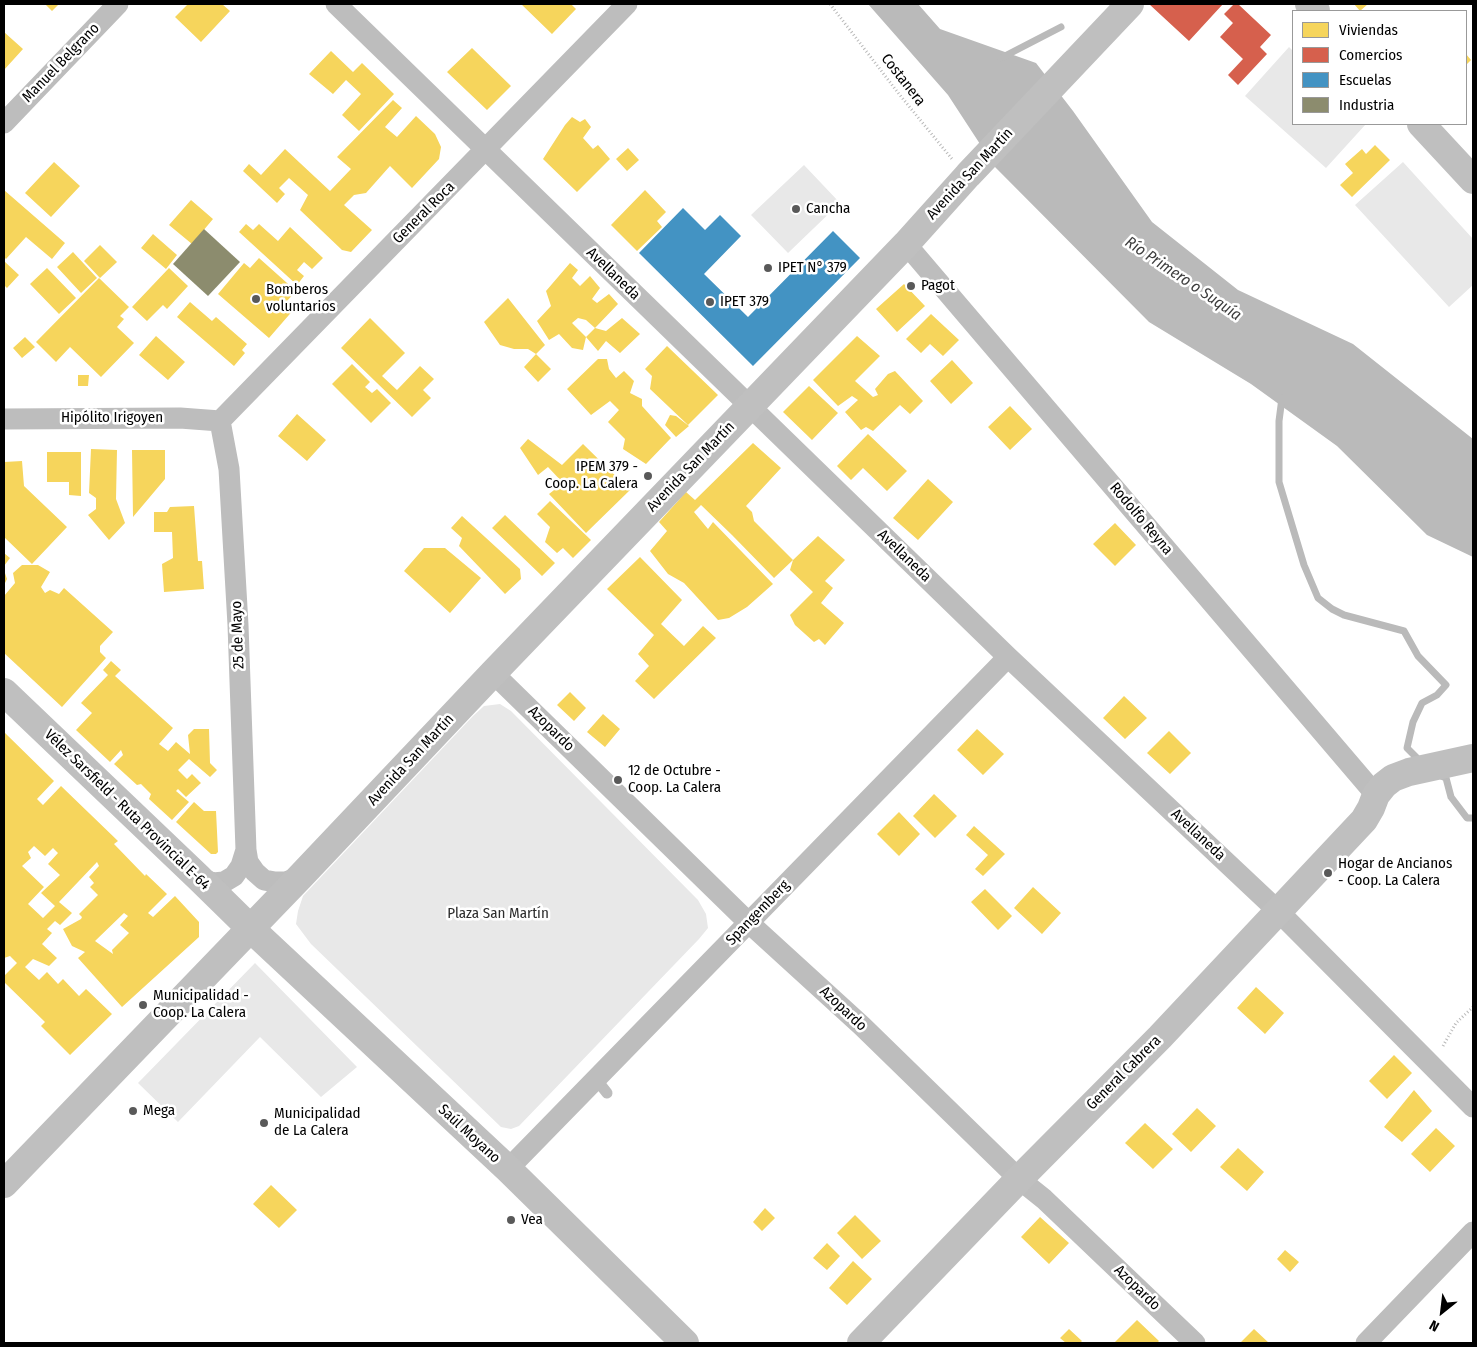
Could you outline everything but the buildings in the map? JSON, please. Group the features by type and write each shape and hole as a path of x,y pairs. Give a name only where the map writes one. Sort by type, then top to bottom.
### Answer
{"street":[{"name":"Manuel Belgrano","path":"4,123 118,4"},
{"name":"Avellaneda","path":"336,4 1008,657 1278,911 1473,1108"},
{"name":"Avenida San Martín","path":"4,1184 906,244 961,168 1096,40 1130,4"},
{"name":"General Roca","path":"220,420 486,150 617,7"},
{"path":"1422,125 1473,180"},
{"name":"Rodolfo Reyna","path":"906,244 1376,795"},
{"name":"Hipólito Irigoyen","path":"4,418 180,418 220,420"},
{"name":"25 de Mayo","path":"220,420 229,469 248,862 264,880 286,882 300,877"},
{"name":"Spangemberg","path":"508,1169 602,1086 748,922 1008,657"},
{"name":"Azopardo","path":"493,673 748,922 862,1026 1019,1179 1044,1199 1195,1343"},
{"name":"Vélez Sarsfield - Ruta Provincial E-64","path":"4,692 250,928"},
{"path":"1376,795 1388,781 1409,772 1473,758"},
{"name":"General Cabrera","path":"861,1343 1019,1179 1160,1038 1364,820 1376,795"},
{"name":"25 de Mayo","path":"198,877 213,883 224,882 234,876 241,866 246,850"},
{"name":"Saúl Moyano","path":"250,928 508,1169 551,1205 685,1343"},
{"path":"1366,1343 1473,1232"}],"path":[{"name":"Costanera","path":"830,4 899,94 961,168"},
{"path":"1432,1066 1456,1023 1473,1007"}],"green space":[{"path":"1289,47 1292,50 1292,125 1365,125 1326,168 1245,96"},
{"path":"1403,162 1473,239 1473,285 1449,307 1355,205"},
{"name":"Cancha","path":"804,165 840,203 788,253 751,215"},
{"name":"Plaza San Martín","path":"500,704 511,711 698,900 706,914 708,928 519,1126 511,1129 501,1127 311,944 296,924 303,896 473,716 484,706"},
{"path":"255,963 357,1067 321,1097 260,1037 178,1122 138,1083"}],"water":[{"name":"Río Primero o Suquía","path":"868,4 918,4 940,29 1036,63 1073,111 1152,222 1238,290 1353,344 1473,439 1473,557 1427,535 1337,446 1251,384 1149,322 995,167 948,95"}],"waterway":[{"path":"1001,58 1061,27"},
{"path":"1282,398 1279,421 1279,482 1304,565 1318,598 1332,609 1344,615 1404,631 1418,656 1446,685 1437,695 1422,703 1413,722 1407,748 1421,762"},
{"path":"1439,775 1446,778 1451,797 1467,818 1473,818"}],"place":[{"name":"Cancha","path":"796,209"},
{"name":"IPET N° 379","path":"768,268"},
{"name":"Pagot","path":"911,286"},
{"name":"Bomberos voluntarios","path":"256,299"},
{"name":"IPET 379","path":"710,302"},
{"name":"IPEM 379 - Coop. La Calera","path":"648,476"},
{"name":"12 de Octubre - Coop. La Calera","path":"618,780"},
{"name":"Hogar de Ancianos - Coop. La Calera","path":"1328,873"},
{"name":"Municipalidad - Coop. La Calera","path":"143,1005"},
{"name":"Mega","path":"133,1111"},
{"name":"Municipalidad de La Calera","path":"264,1123"},
{"name":"Vea","path":"511,1220"}]}
